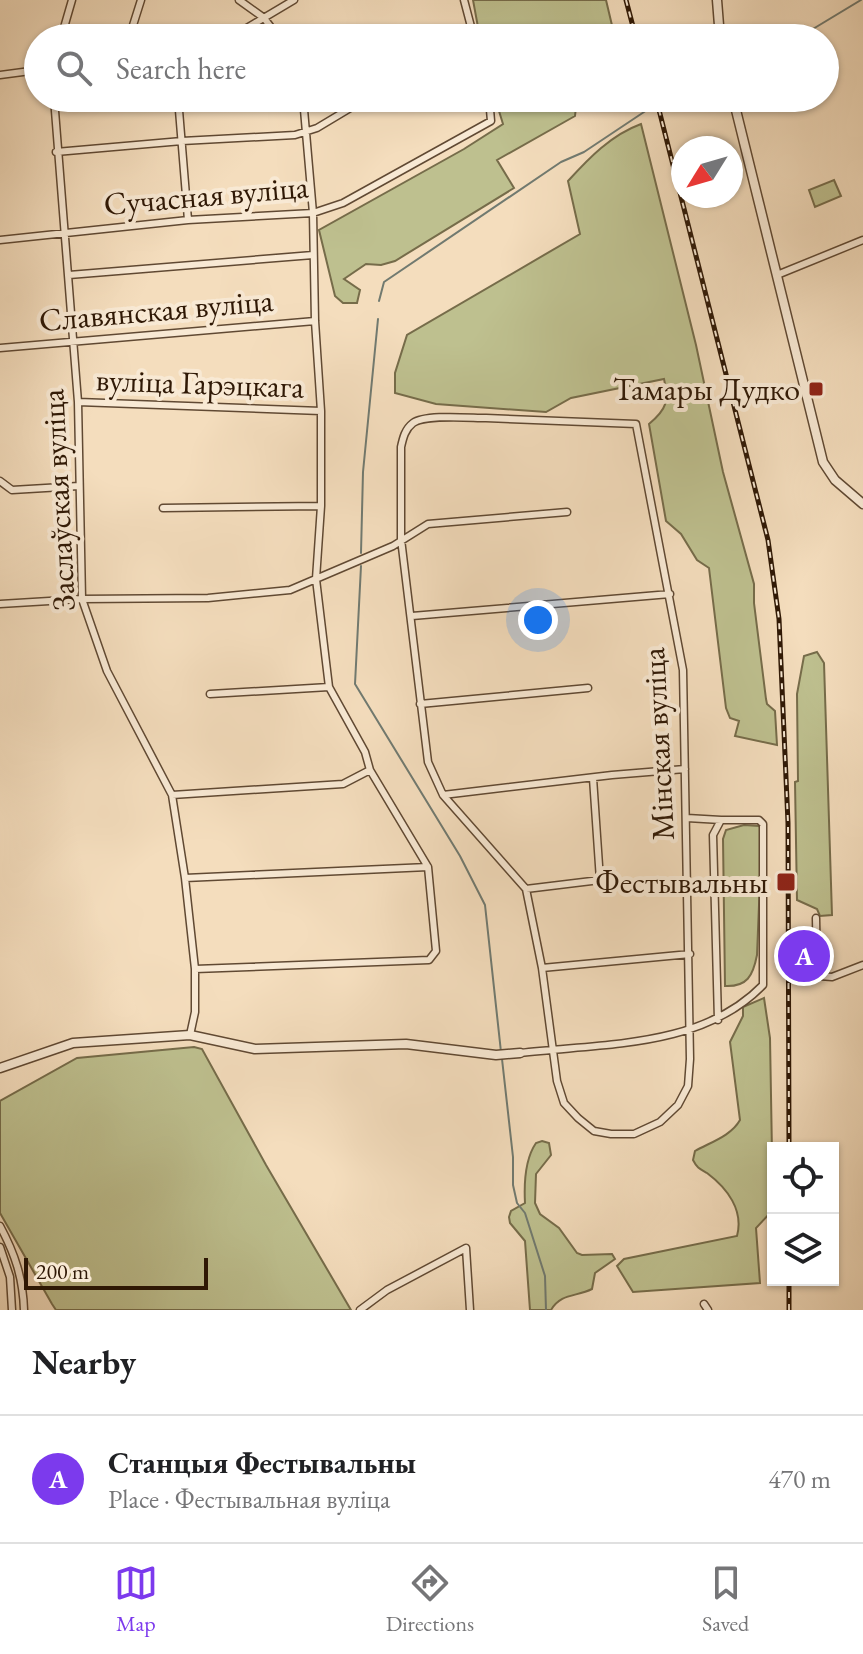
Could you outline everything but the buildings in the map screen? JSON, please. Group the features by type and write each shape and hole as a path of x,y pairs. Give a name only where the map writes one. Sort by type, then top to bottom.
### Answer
{"street":[{"path":"65,24 72,0"},
{"path":"133,24 141,0"},
{"path":"239,0 268,24"},
{"path":"254,24 294,0"},
{"path":"464,0 469,24"},
{"path":"717,0 719,24"},
{"path":"0,75 24,72"},
{"name":"Заслаўская вуліца","path":"55,112 78,402 82,599 107,671 172,795 195,969 195,1012 190,1035"},
{"path":"179,112 188,220"},
{"path":"195,969 429,960 436,951 428,867 370,770 365,752 329,687 316,579 321,506 321,411 313,213 304,112"},
{"path":"56,152 295,135 341,112"},
{"name":"Сучасная вуліца","path":"0,240 188,220 313,213 343,203 491,121 490,112"},
{"path":"736,112 823,462 835,480 863,504"},
{"path":"777,275 863,240"},
{"path":"69,275 313,255"},
{"name":"Славянская вуліца","path":"0,348 315,321"},
{"name":"вуліца Гарэцкага","path":"78,402 321,411"},
{"name":"Мінская вуліца","path":"401,539 401,447 404,435 412,424 422,419 636,424 683,670 690,954 688,1086 678,1105 660,1122 634,1134 594,1131 564,1103 557,1081 553,1049"},
{"path":"0,481 12,490 79,486"},
{"path":"163,508 321,506"},
{"path":"0,604 82,599 208,598 290,590 393,546 428,524 567,512"},
{"path":"401,539 428,762 443,795 526,889 542,968 553,1049"},
{"path":"412,616 670,594"},
{"path":"210,694 329,687"},
{"path":"420,704 588,688"},
{"path":"443,795 685,769"},
{"path":"172,795 343,784 370,770"},
{"path":"526,889 600,880 593,778"},
{"path":"0,1068 73,1043 190,1035 255,1049 406,1044 496,1055 688,1032 718,1020 751,998 763,985 764,948 763,822 687,818"},
{"path":"718,1020 713,835 721,820"},
{"path":"185,878 428,867"},
{"path":"816,918 819,976 832,977 863,965"},
{"path":"542,968 690,954"},
{"path":"0,1226 18,1261 24,1285 24,1310"},
{"path":"0,1247 10,1277 12,1310"},
{"path":"360,1310 387,1290 466,1248 470,1310"}],"green space":[{"path":"473,0 606,0 612,24 477,24"},
{"path":"499,112 575,112 575,116 497,160 514,188 395,261 381,265 366,264 344,279 360,290 357,303 343,303 335,296 319,230 503,124"},
{"path":"641,124 696,345 723,472 754,584 766,699 775,711 777,745 735,736 739,721 730,718 726,708 709,568 697,560 681,534 666,521 649,424 665,404 664,379 571,398 546,412 436,404 395,393 395,373 407,335 580,234 568,181 610,141"},
{"path":"834,180 841,196 815,207 809,190"},
{"path":"817,652 824,663 832,915 820,916 817,909 797,900 795,782 798,781 797,694 804,656"},
{"path":"744,825 759,826 762,830 757,955 748,979 739,985 725,986 723,839 726,830"},
{"path":"764,998 770,1038 772,1142 767,1142 767,1216 756,1228 760,1283 633,1292 617,1266 624,1259 737,1236 738,1217 732,1200 693,1160 695,1151 726,1134 740,1120 730,1042 743,1016 743,1007"},
{"path":"194,1047 202,1049 351,1310 56,1310 52,1304 0,1213 0,1101 77,1058"},
{"path":"542,1141 549,1143 551,1155 536,1174 535,1203 540,1214 559,1228 577,1253 612,1254 615,1259 595,1273 592,1289 564,1298 551,1310 530,1310 525,1241 510,1223 509,1217 511,1211 525,1203 527,1164 532,1149"}],"waterway":[{"path":"821,24 861,0"},
{"path":"379,301 384,282 561,162 584,152 644,112"},
{"path":"361,553 363,472 378,319"},
{"path":"361,566 355,684 460,856 485,905 501,1052"},
{"path":"502,1059 513,1157 513,1185 545,1276 546,1310"}],"railway":[{"path":"626,0 632,24"},
{"path":"660,112 768,540 779,619 788,823 789,1142"},
{"path":"789,1286 789,1310"}],"place":[{"name":"Тамары Дудко","path":"816,389"},
{"name":"Фестывальны","path":"786,882"},
{"name":"Станцыя Фестывальны","path":"804,956"}]}
